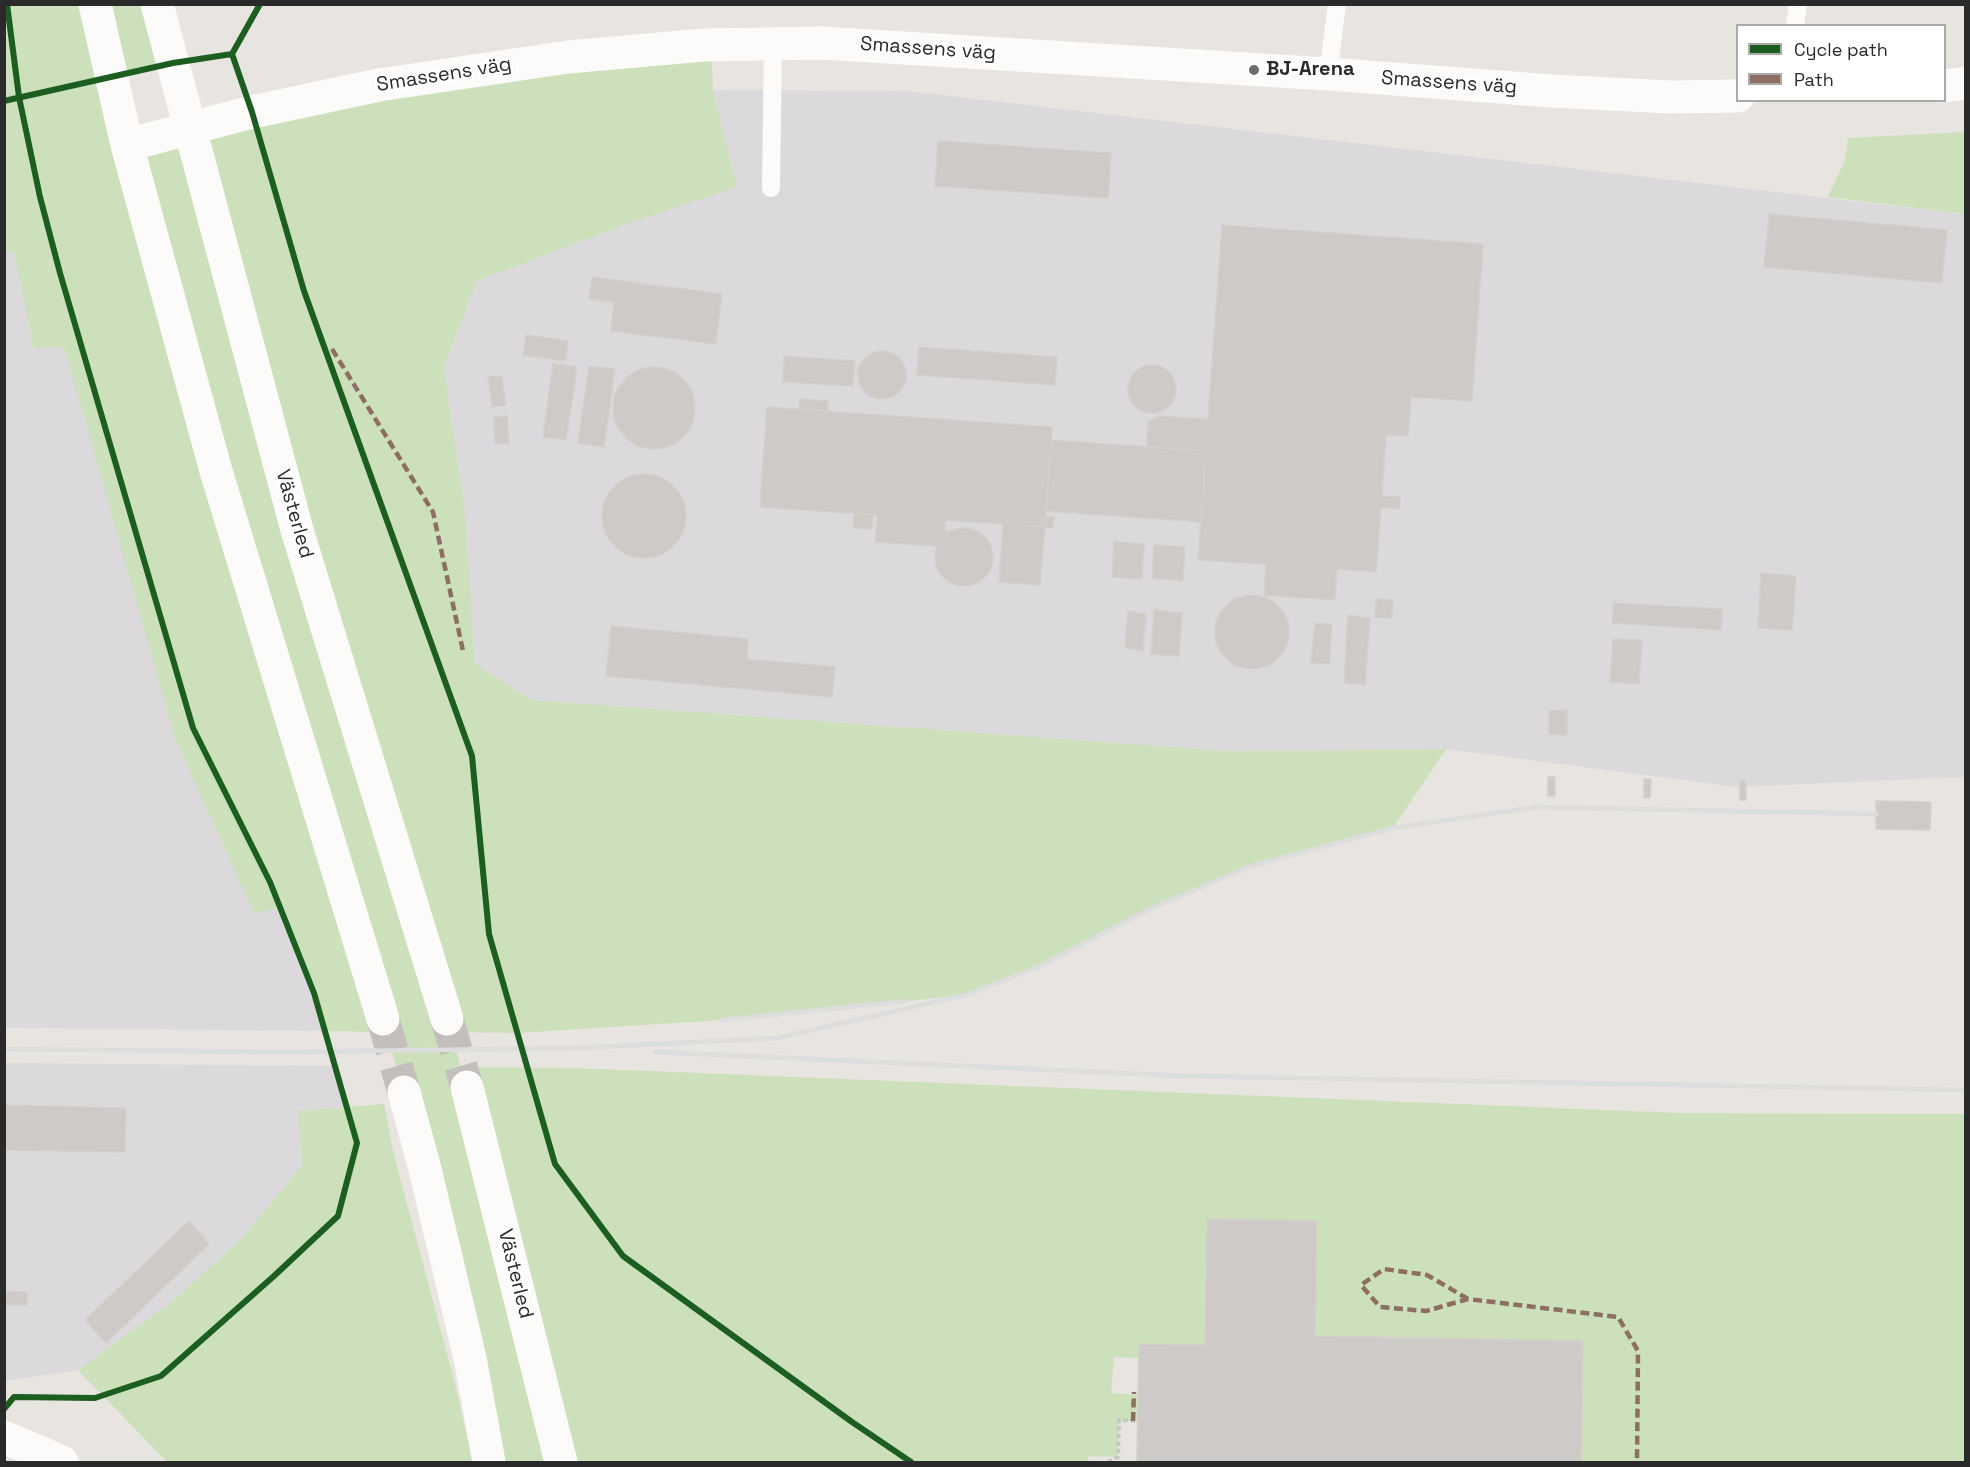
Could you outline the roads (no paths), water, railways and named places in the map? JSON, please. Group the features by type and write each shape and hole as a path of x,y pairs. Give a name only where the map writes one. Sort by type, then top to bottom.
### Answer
{"street":[{"path":"95,4 127,144 216,471 382,1019"},
{"name":"Västerled","path":"158,4 297,530 447,1019"},
{"name":"Smassens väg","path":"127,144 379,85 568,57 704,45 822,43 1328,74 1552,92 1671,97 1736,96"},
{"path":"1946,86 1965,83"},
{"name":"Västerled","path":"467,1087 561,1462"},
{"path":"404,1092 425,1169 470,1358 489,1462"},
{"path":"4,1437 62,1462"}],"lane":[{"path":"1328,74 1337,4"},
{"path":"1795,24 1798,4"},
{"path":"771,188 773,44"}],"tunnel":[{"path":"383,1019 404,1092"},
{"path":"447,1019 467,1087"}],"railway":[{"path":"4,1049 283,1052 577,1048 777,1038 966,995 1038,967 1148,910 1251,866 1393,828 1537,807 1876,814"},
{"path":"722,1020 906,1001"},
{"path":"655,1052 1185,1076 1966,1090"}],"place":[{"name":"BJ-Arena","path":"1254,70"}]}
